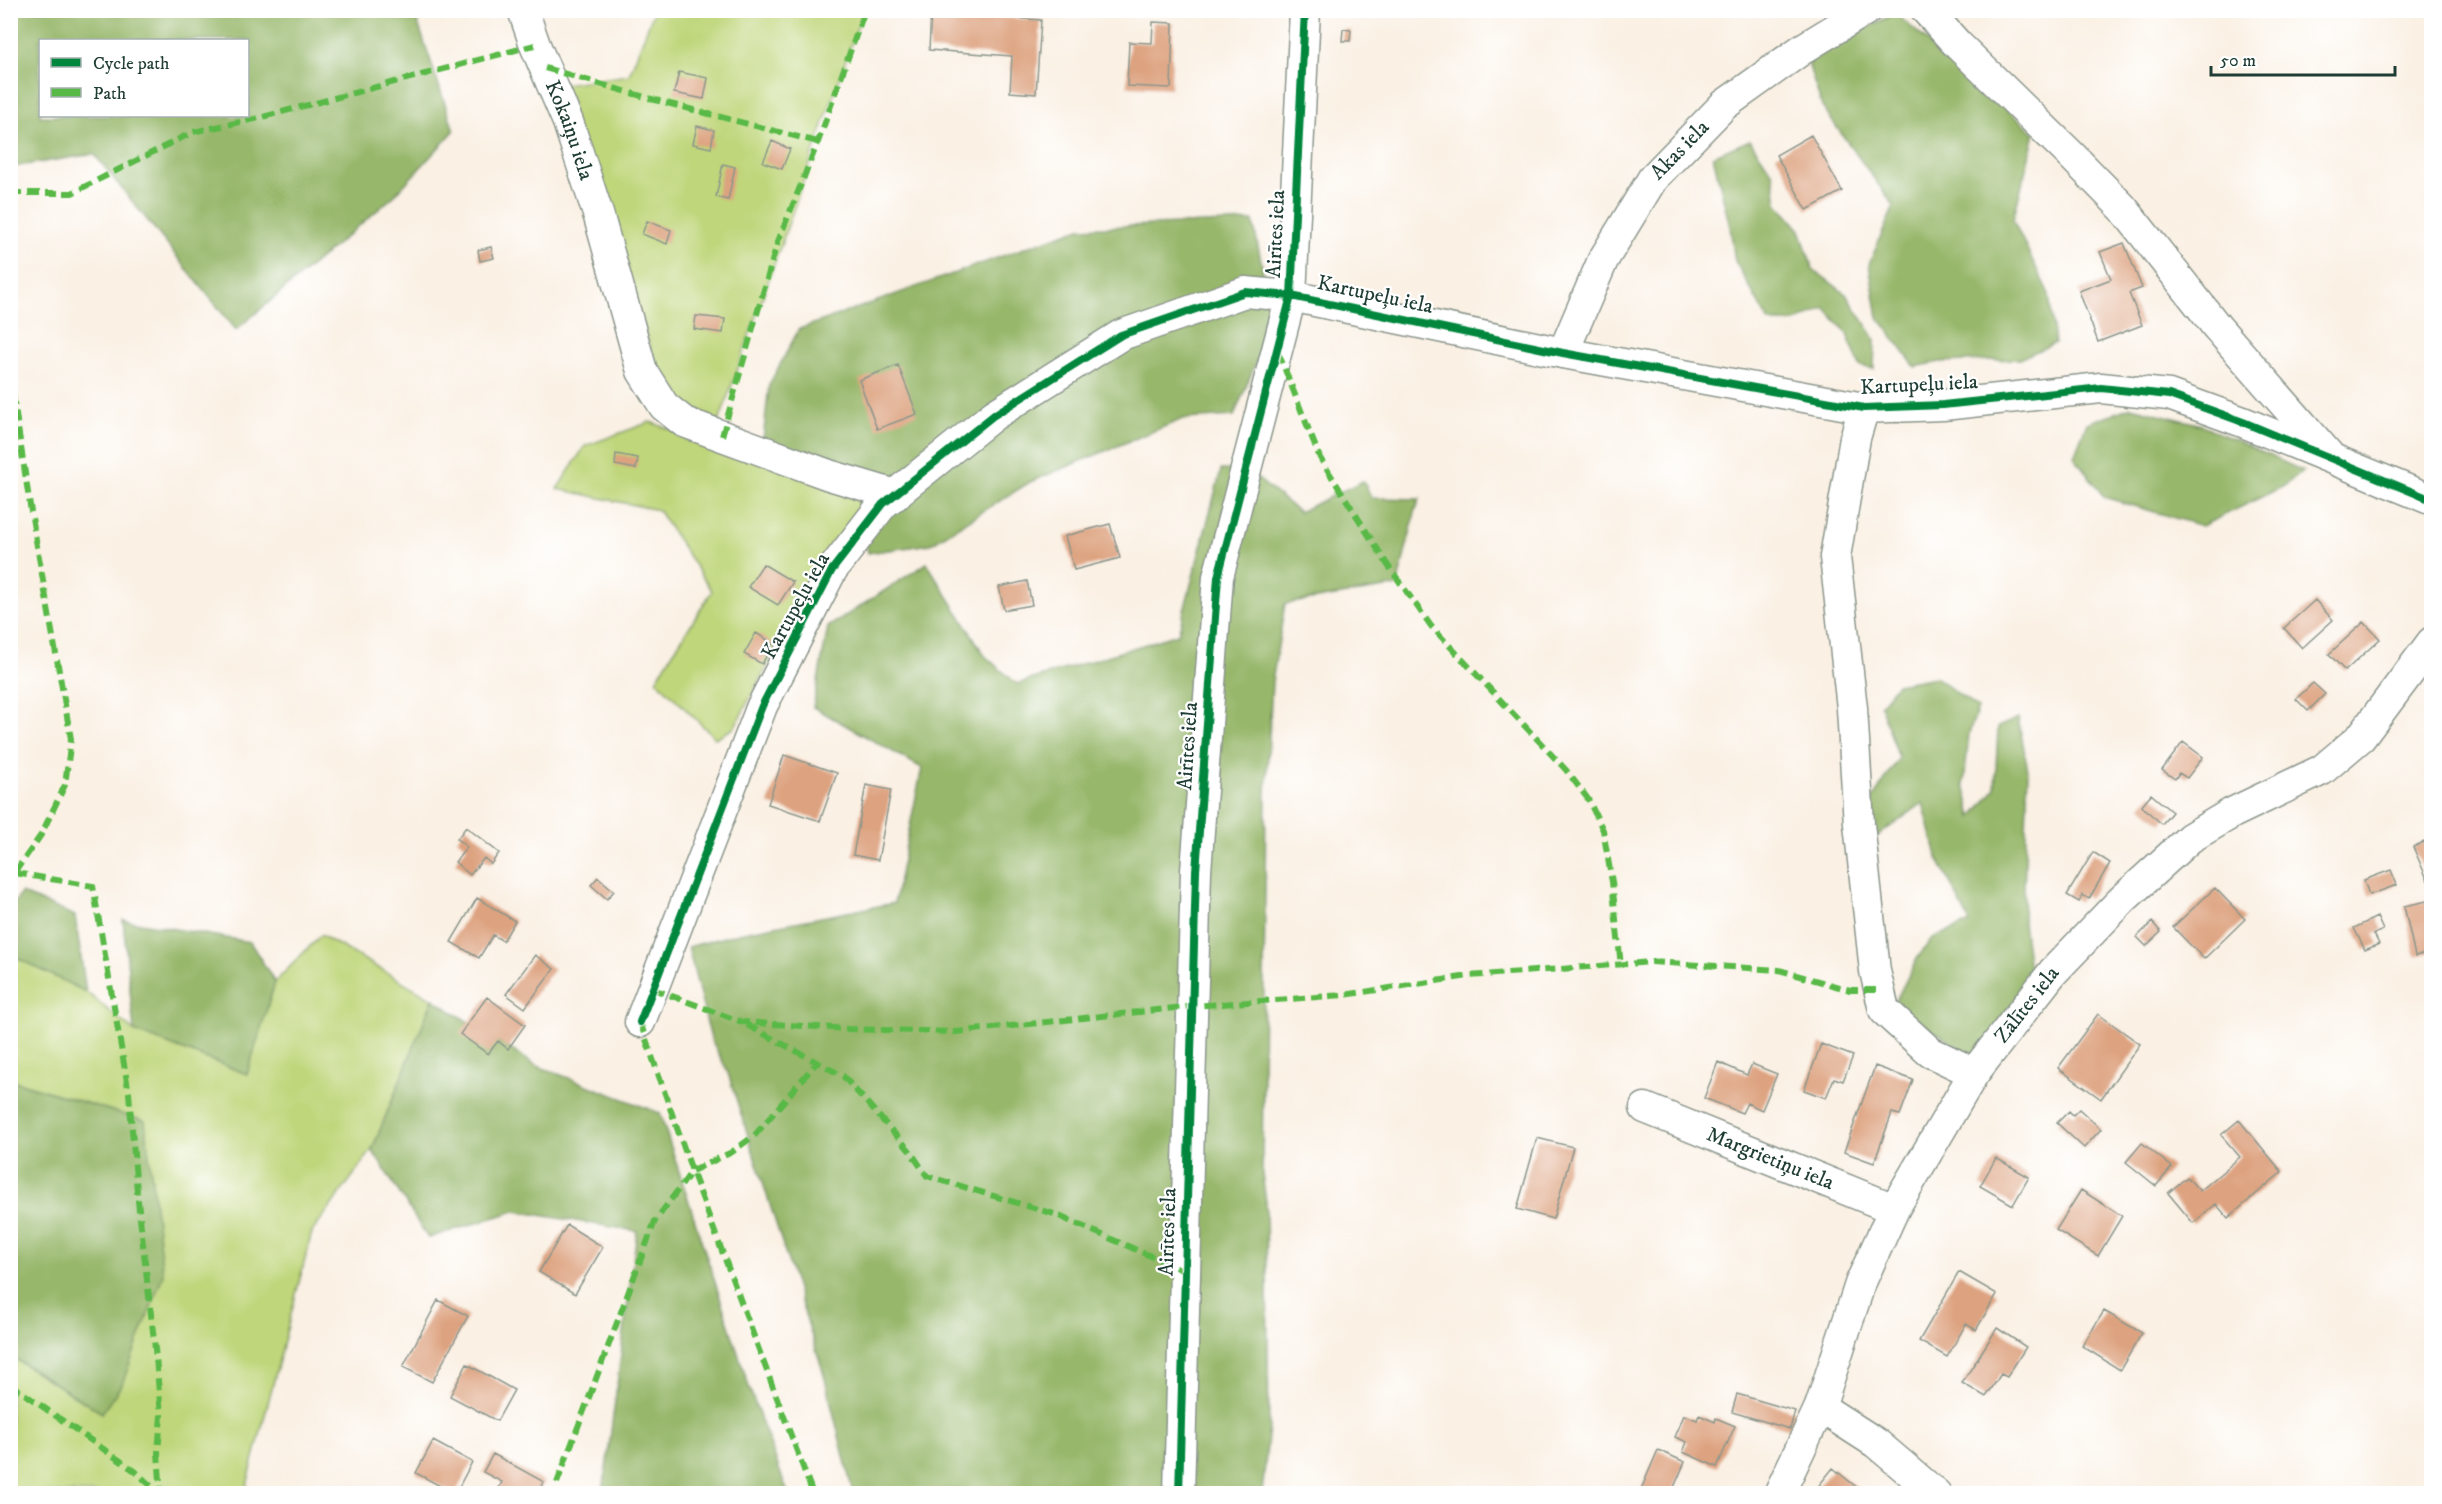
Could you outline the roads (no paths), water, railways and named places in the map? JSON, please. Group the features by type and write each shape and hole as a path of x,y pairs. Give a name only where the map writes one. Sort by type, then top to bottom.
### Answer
{"street":[{"name":"Kokaiņu iela","path":"523,10 535,45 568,122 642,371 664,406 684,422 829,475 896,495"},
{"name":"Airītes iela","path":"1179,1494 1196,871 1218,577 1291,296 1305,10"},
{"name":"Akas iela","path":"1563,353 1603,260 1653,178 1724,105 1804,48 1866,10"},
{"path":"1926,10 1958,45 2122,208 2217,327 2332,458"},
{"name":"Kartupeļu iela","path":"640,1022 762,706 832,570 883,504 994,415 1121,335 1245,292 1291,296 1563,353 1813,401 1864,408 1943,405 2101,388 2169,395 2243,422 2432,500"},
{"path":"1864,408 1855,438 1835,557 1852,708 1858,824 1875,971 1884,1010 1930,1053 1974,1072"},
{"name":"Zālītes iela","path":"1779,1494 1820,1407 1860,1284 1894,1209 1974,1072 2053,972 2122,900 2190,838 2232,813 2322,770 2361,737 2432,642"},
{"name":"Margrietiņu iela","path":"1645,1108 1894,1209"},
{"path":"1820,1407 1876,1443 1936,1494"}]}
